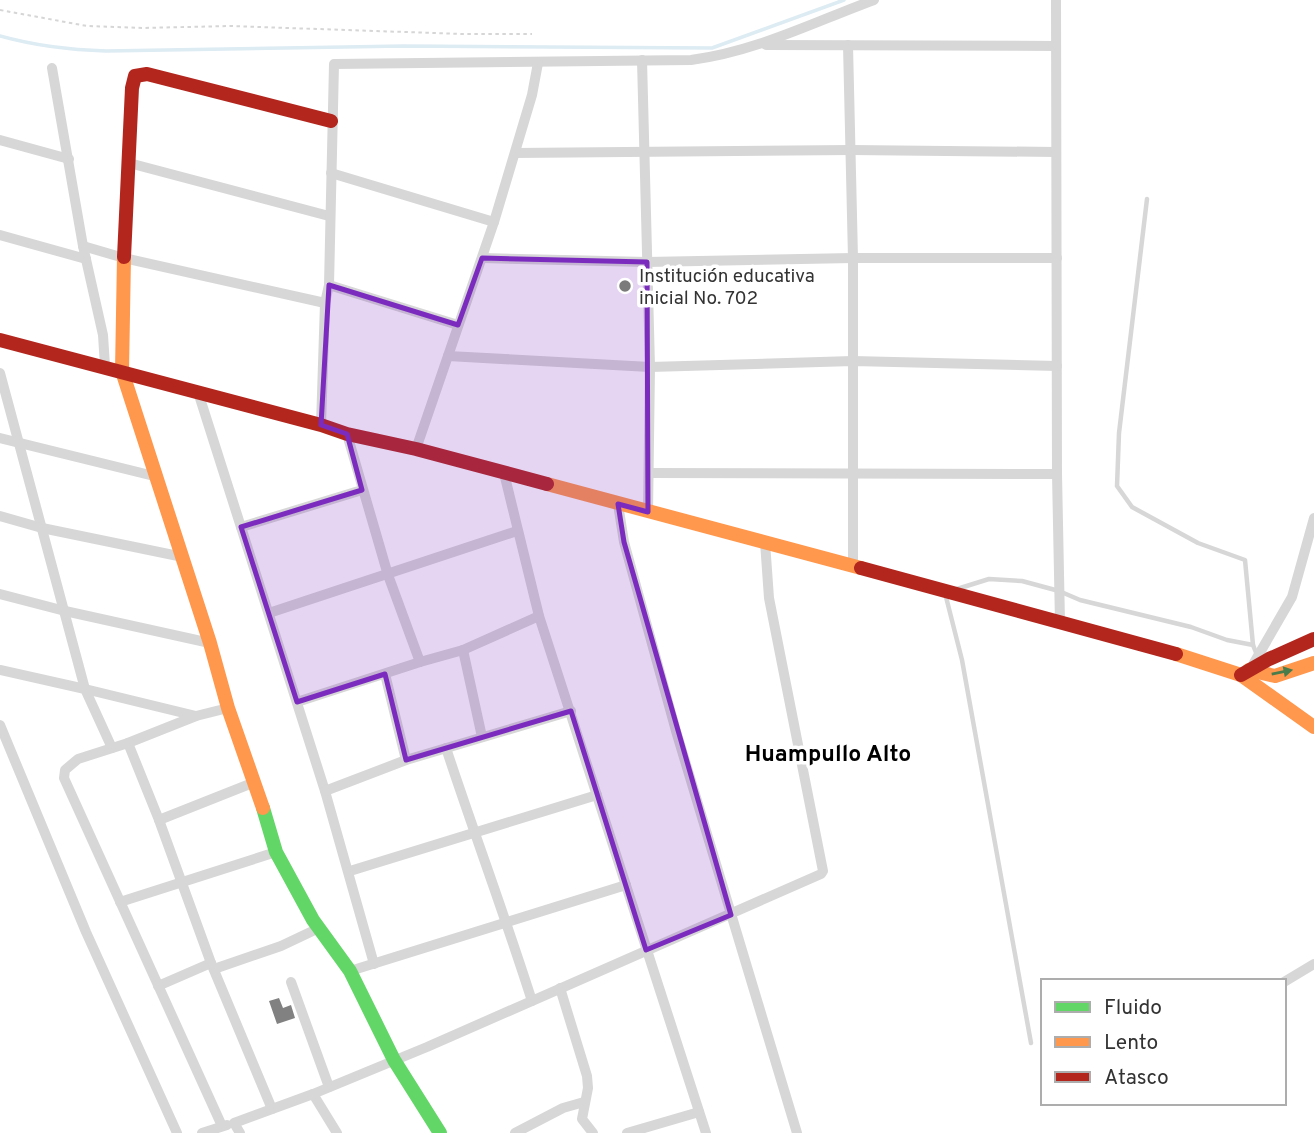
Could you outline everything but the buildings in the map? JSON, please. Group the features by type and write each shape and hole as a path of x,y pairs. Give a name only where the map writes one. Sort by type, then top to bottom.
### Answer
{"street":[{"path":"321,425 328,285 332,68 337,63 538,63 702,59 759,45 874,0"},
{"path":"1056,0 1060,623"},
{"path":"759,45 1056,46"},
{"path":"848,45 853,258 853,567"},
{"path":"642,60 650,367 648,512"},
{"path":"416,449 494,222 532,95 538,63"},
{"path":"52,68 83,246 103,335 105,366"},
{"path":"331,121 147,74 135,76 132,88 124,258 122,372 158,477 211,643 228,708 255,782 276,852 313,920 350,971 394,1060 440,1133"},
{"path":"0,139 69,159"},
{"path":"515,153 644,150 1056,152"},
{"path":"129,163 329,216"},
{"path":"331,173 494,222"},
{"path":"0,235 86,259"},
{"path":"83,246 124,258 325,303"},
{"path":"482,258 647,262 1057,258"},
{"path":"328,285 458,325"},
{"path":"0,340 105,366 346,434 416,449 765,542 1245,673 1275,676 1314,663"},
{"path":"448,356 650,367 853,361 1057,366"},
{"path":"0,373 85,689 112,748"},
{"path":"198,392 350,872 374,964"},
{"path":"346,434 388,575 420,662"},
{"path":"0,438 158,477"},
{"path":"649,472 1057,474"},
{"path":"504,473 539,616 706,1133"},
{"path":"241,527 362,490"},
{"path":"618,504 627,556 676,731 797,1133"},
{"path":"0,516 42,528 183,557"},
{"path":"1245,673 1292,597 1314,518"},
{"path":"269,612 517,531"},
{"path":"202,1133 313,1094 427,1047 816,878 822,871 769,598 765,542"},
{"path":"0,594 211,643"},
{"path":"297,702 463,650 539,616"},
{"path":"1245,673 1314,639"},
{"path":"463,650 482,737"},
{"path":"0,670 196,716"},
{"path":"1245,673 1314,727"},
{"path":"386,674 406,760"},
{"path":"222,1126 64,778 65,771 74,761 196,716 228,708"},
{"path":"325,791 406,760 571,711"},
{"path":"0,725 86,932 177,1133"},
{"path":"128,743 212,966 272,1109"},
{"path":"446,748 473,833 507,922 531,1001"},
{"path":"159,820 255,782"},
{"path":"350,872 597,794"},
{"path":"120,902 276,852"},
{"path":"350,971 626,885"},
{"path":"158,986 212,966 281,946 320,928"},
{"path":"1286,981 1314,964"},
{"path":"291,982 329,1087"},
{"path":"560,988 587,1076 588,1088 582,1119 593,1133"},
{"path":"313,1094 337,1133"},
{"path":"515,1133 534,1128 563,1108 584,1102"},
{"path":"626,1133 699,1112"},
{"path":"234,1123 240,1133"}],"lane":[{"path":"1147,199 1119,433 1117,486 1132,507 1198,542 1245,560 1253,645 1257,656"},
{"path":"1031,1043 962,660 945,592 989,579 1023,581 1080,600 1253,645"}],"path":[{"path":"0,10 87,26 230,26 532,34"}],"highlighted area":[{"path":"482,258 647,262 648,512 618,504 624,542 731,915 646,950 571,711 406,760 385,674 297,702 241,527 362,490 347,434 321,425 329,285 458,325"}],"waterway":[{"path":"0,36 53,47 106,51 404,46 712,48 844,0"}],"traffic: fast":[{"path":"263,808 276,852 313,920 350,971 394,1060 440,1133"}],"traffic: slow":[{"path":"124,257 122,371 210,643 228,708 263,808"},
{"path":"547,484 861,568"},
{"path":"1176,654 1241,675 1314,727"},
{"path":"1249,670 1275,676 1314,663"}],"traffic: jam":[{"path":"124,257 132,88 135,76 147,74 331,121"},
{"path":"0,340 347,434 416,449 547,484"},
{"path":"861,568 1176,654"},
{"path":"1241,675 1314,639"}],"place":[{"name":"Institución educativa inicial No. 702","path":"625,286"}],"district":[{"name":"Huampullo Alto","path":"828,753"}]}
